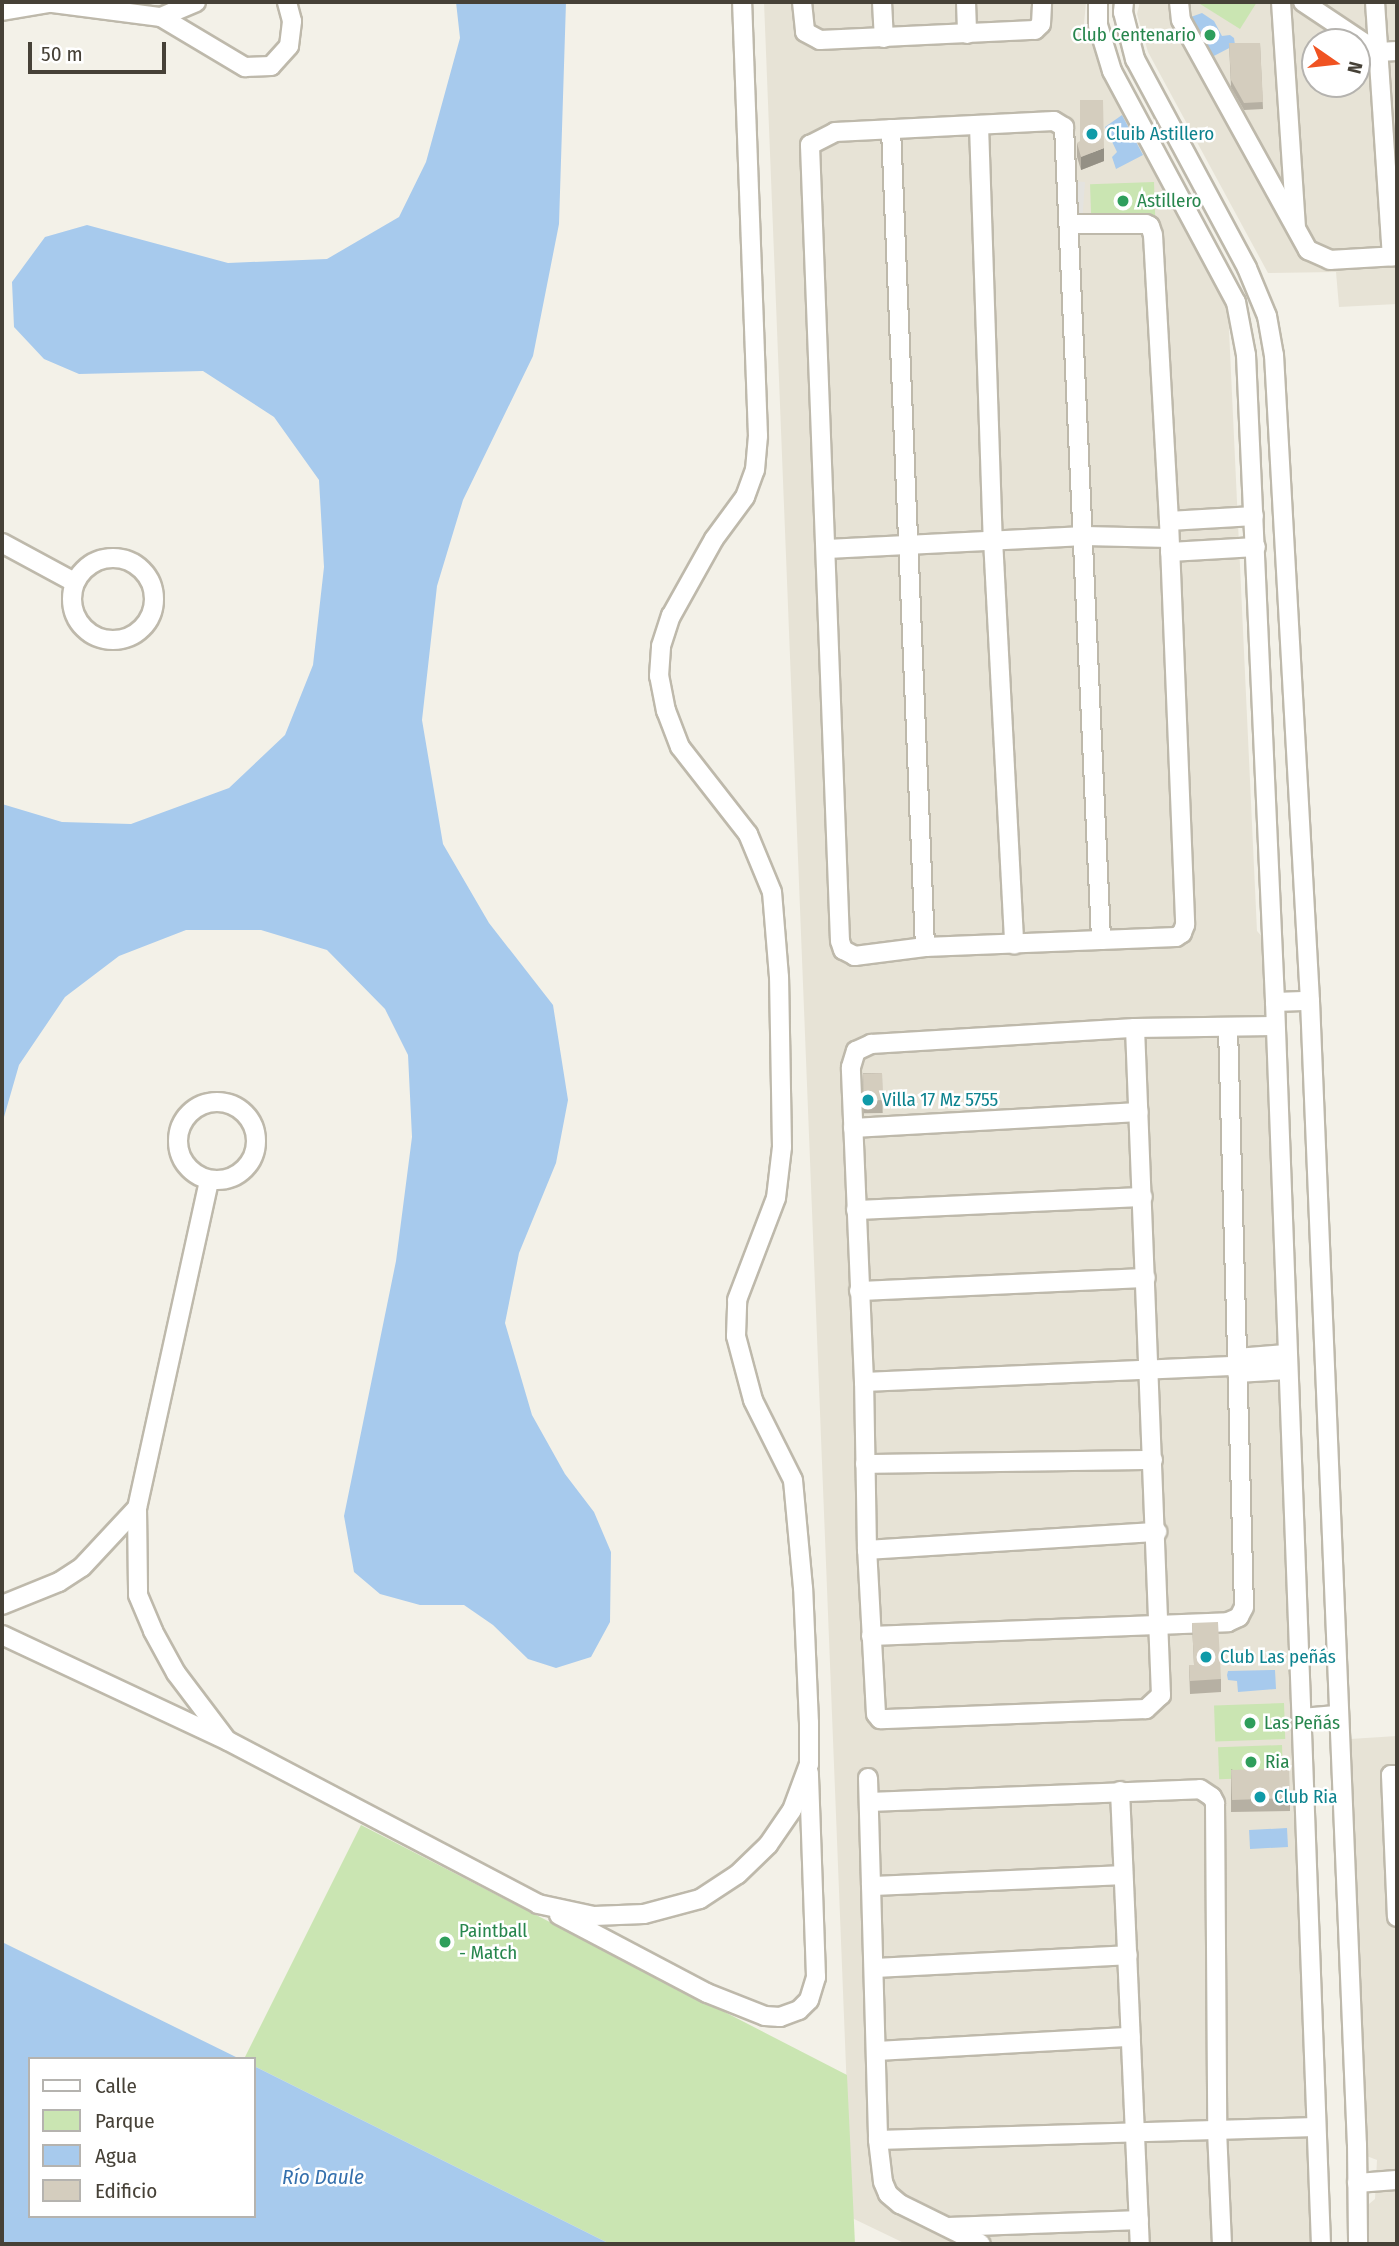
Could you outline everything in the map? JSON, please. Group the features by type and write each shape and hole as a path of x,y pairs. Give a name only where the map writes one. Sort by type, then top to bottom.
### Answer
{"street":[{"path":"2,11 47,2 161,17 245,67 271,66 289,46 292,21 287,2"},
{"path":"161,17 196,2"},
{"path":"2,1634 228,1741 707,1993 765,2015 780,2017 799,2010 809,2000 816,1977 803,1588 793,1480 754,1400 736,1336 737,1300 776,1198 782,1147 779,977 772,892 748,834 680,747 666,711 659,676 662,646 671,616 713,539 745,497 755,470 758,436 742,2"},
{"path":"802,2 803,25 808,36 820,40 1035,30 1041,24 1042,2"},
{"path":"882,2 884,38"},
{"path":"966,2 968,34"},
{"path":"1098,2 1098,24 1112,71 1236,302 1246,355 1275,1002 1321,2244"},
{"path":"1124,2 1123,12 1135,59 1247,268 1267,316 1275,369 1310,1001 1358,2244"},
{"path":"1179,2 1181,20 1297,233 1308,250 1330,260 1394,256 1375,2"},
{"path":"1281,2 1297,233"},
{"path":"1303,2 1378,52 1397,51"},
{"path":"1112,71 1135,59"},
{"path":"1070,224 1146,223 1150,226 1169,537 1185,925 1182,933 1176,937 1014,944 925,947 855,956 843,950 840,941 810,145 835,132 1054,121 1064,127 1085,536 1101,940"},
{"path":"979,125 993,539 1014,944"},
{"path":"891,129 925,947"},
{"path":"1240,322 1267,316"},
{"path":"1169,537 1254,516"},
{"path":"827,549 1085,536 1169,537 1256,547"},
{"path":"2,543 74,582"},
{"path":"115,557 138,566 153,586 152,611 136,633 111,641 86,631 72,608 74,582 91,563 115,557"},
{"path":"1275,1002 1310,1001"},
{"path":"1136,1028 1161,1623 1161,1695 1156,1703 1146,1709 888,1721 876,1714 871,1636 851,1068 856,1051 871,1044 1136,1028 1274,1026"},
{"path":"871,1636 1228,1622 1239,1617 1244,1607 1228,1027"},
{"path":"214,1102 233,1103 245,1113 254,1129 256,1144 241,1173 209,1181 180,1158 178,1139 183,1121 198,1107 214,1102"},
{"path":"853,1128 1139,1112"},
{"path":"209,1181 137,1508 138,1595 153,1632 176,1674 228,1741"},
{"path":"856,1210 1143,1197"},
{"path":"859,1291 1146,1278"},
{"path":"864,1382 1287,1362"},
{"path":"865,1464 1153,1460"},
{"path":"2,1605 59,1582 82,1567 137,1508"},
{"path":"867,1550 1157,1532"},
{"path":"1302,1718 1339,1715"},
{"path":"538,1904 594,1916 644,1914 700,1899 738,1874 768,1845 792,1810 809,1764"},
{"path":"1397,1775 1391,1775 1397,1917"},
{"path":"868,1778 878,2140 883,2182 888,2194 900,2204 981,2244"},
{"path":"869,1802 1200,1789 1215,1803 1217,2130 1222,2244"},
{"path":"1120,1791 1140,2244"},
{"path":"872,1886 1122,1875"},
{"path":"874,1968 1128,1955"},
{"path":"877,2051 1131,2037"},
{"path":"878,2140 1315,2127"},
{"path":"1357,2183 1397,2180"},
{"path":"947,2227 1139,2220"}],"shaded area":[{"path":"764,2 1086,2 1084,24 1103,67 1228,308 1257,931 1268,943 1315,2244 906,2244 852,2218"},
{"path":"1140,2 1397,2 1397,304 1339,307 1336,272 1268,273 1148,52 1137,14"},
{"path":"1070,181 1085,182 1082,222 1067,221"},
{"path":"1397,1736 1397,2244 1365,2244 1363,2209 1375,2199 1377,2160 1364,2155 1350,1739"}],"green space":[{"name":"Club Centenario","path":"1197,2 1257,2 1240,29"},
{"name":"Astillero","path":"1154,182 1155,217 1091,219 1090,184"},
{"name":"Las Peñás","path":"1284,1703 1285,1739 1215,1741 1214,1705"},
{"name":"Ria","path":"1282,1745 1283,1777 1219,1779 1218,1747"},
{"name":"Paintball - Match","path":"361,1825 847,2075 855,2244 610,2244 256,2067 256,2057 245,2057"}],"water":[{"path":"456,2 566,2 559,224 533,356 463,500 437,586 422,720 443,844 489,923 553,1005 568,1100 556,1163 519,1253 505,1323 532,1415 565,1474 594,1512 611,1552 610,1622 591,1657 556,1668 528,1659 493,1625 464,1605 420,1605 380,1594 354,1572 344,1516 396,1261 412,1137 408,1055 385,1009 327,950 261,930 186,930 119,956 65,997 19,1065 2,1124 2,804 62,822 131,824 229,788 285,735 313,665 324,567 319,480 274,417 203,371 79,374 44,359 14,327 12,282 45,237 87,225 228,263 327,259 399,217 426,162 460,38"},
{"name":"Club Centenario","path":"1202,13 1214,21 1222,36 1230,35 1234,38 1235,45 1210,58 1188,18"},
{"path":"1122,115 1143,155 1116,169 1112,157 1117,152 1105,127"},
{"path":"1275,1670 1276,1689 1238,1692 1237,1681 1228,1680 1227,1675 1228,1671"},
{"path":"1287,1828 1288,1847 1250,1849 1249,1830"},
{"name":"Río Daule","path":"2,1942 236,2057 28,2057 28,2218 256,2218 256,2067 610,2244 2,2244"}],"building":[{"name":"Club Centenario","path":"1229,43 1260,43 1263,102 1244,103 1231,80"},
{"name":"Cluib Astillero","path":"1080,100 1103,100 1104,148 1081,157 1077,143 1080,141"},
{"path":"882,1073 883,1100 864,1101 863,1074"},
{"name":"Club Las peñás","path":"1218,1622 1221,1679 1190,1681 1189,1665 1194,1665 1192,1623"},
{"path":"1289,1768 1290,1798 1232,1800 1231,1770"}],"place":[{"name":"Club Centenario","path":"1210,35"},
{"name":"Cluib Astillero","path":"1092,134"},
{"name":"Astillero","path":"1123,201"},
{"name":"Villa 17 Mz 5755","path":"868,1100"},
{"name":"Club Las peñás","path":"1206,1657"},
{"name":"Las Peñás","path":"1250,1723"},
{"name":"Ria","path":"1251,1762"},
{"name":"Club Ria","path":"1260,1797"},
{"name":"Paintball - Match","path":"445,1942"}]}
